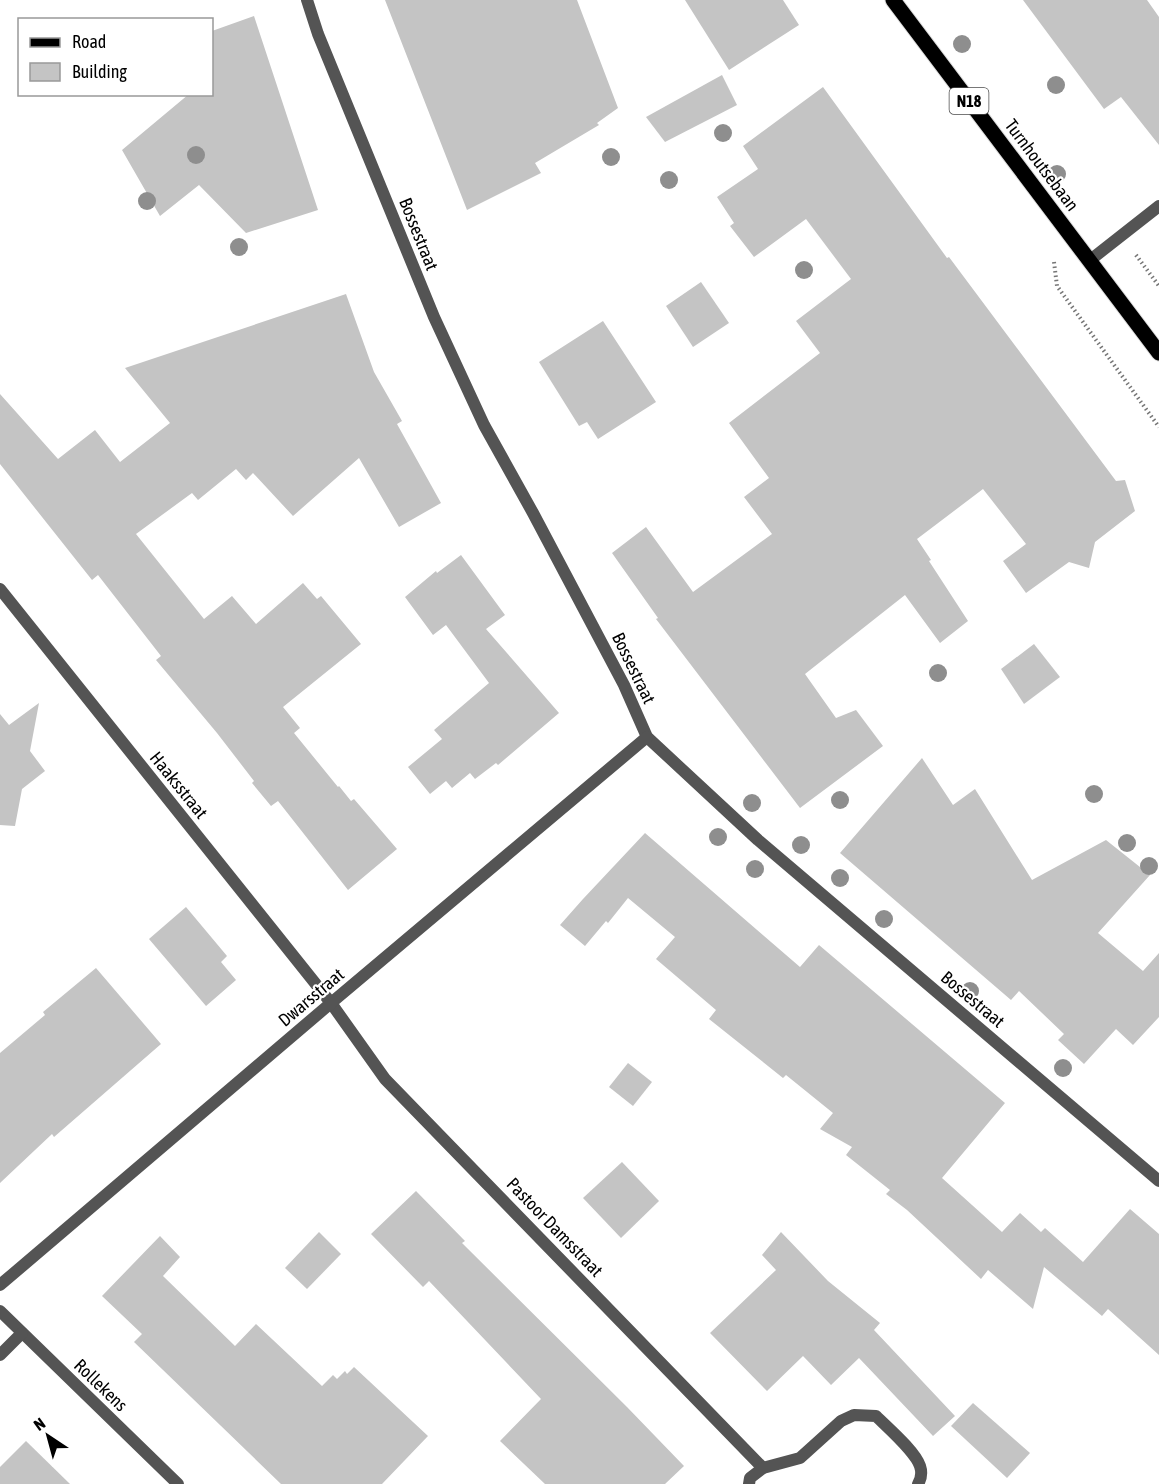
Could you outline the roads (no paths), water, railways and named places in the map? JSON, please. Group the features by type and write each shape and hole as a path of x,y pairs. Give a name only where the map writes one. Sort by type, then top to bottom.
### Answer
{"main road":[{"name":"Turnhoutsebaan","path":"893,0 1159,353"}],"street":[{"name":"Bossestraat","path":"307,0 318,34 434,317 484,425 624,685 647,737 758,840 1159,1180"},
{"path":"1089,261 1159,206"},
{"name":"Haaksstraat","path":"0,590 331,1003"},
{"name":"Dwarsstraat","path":"0,1286 647,737"},
{"name":"Pastoor Damsstraat","path":"331,1003 385,1079 763,1468"},
{"name":"Rollekens","path":"0,1311 178,1484"},
{"path":"0,1355 22,1333"},
{"path":"749,1484 750,1478 763,1468 800,1458 841,1421 854,1415 876,1416 913,1454 920,1466 921,1479 918,1484"}]}
